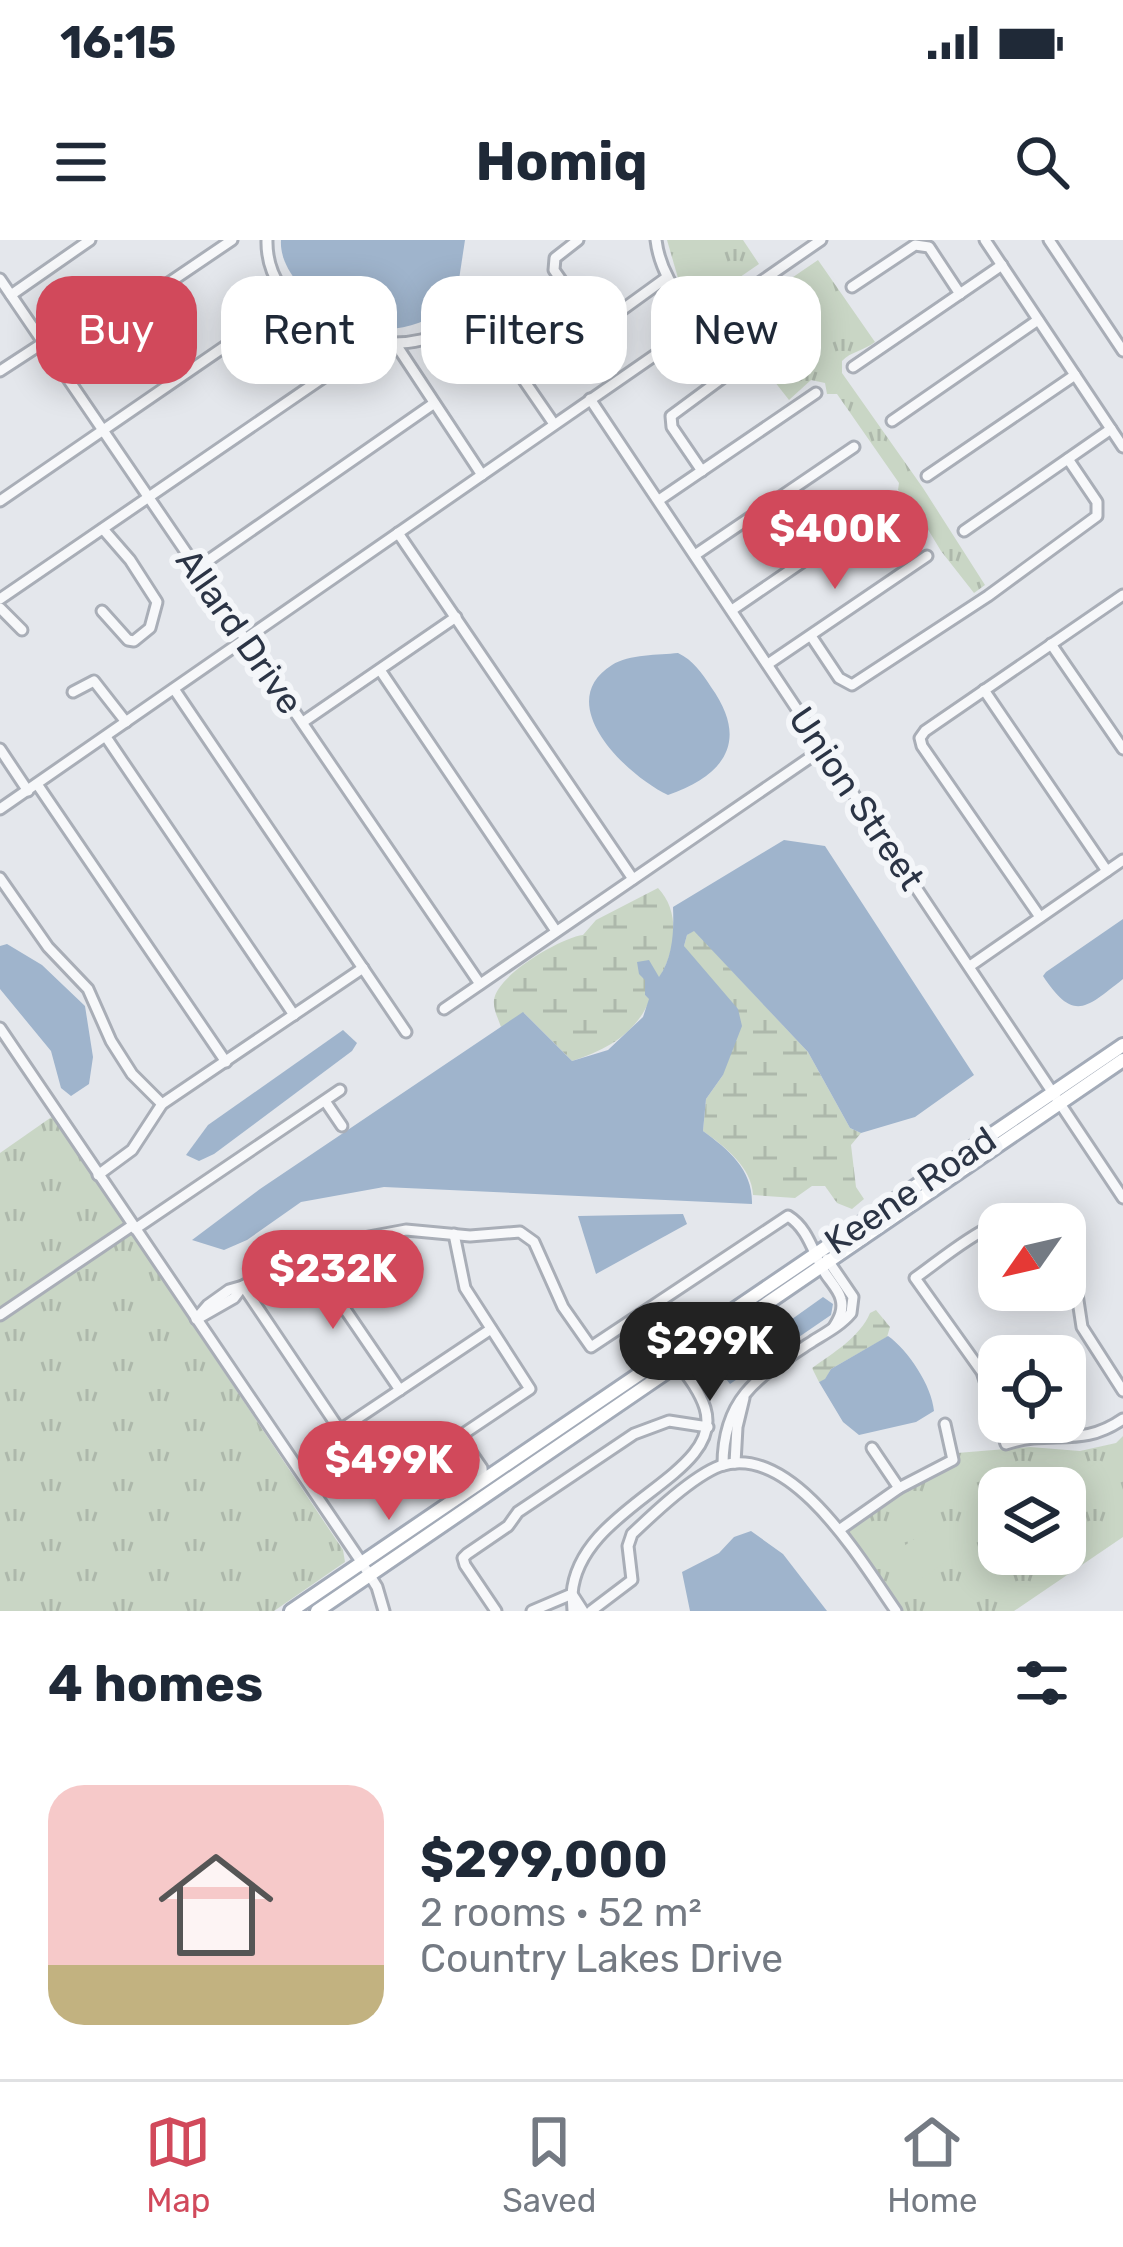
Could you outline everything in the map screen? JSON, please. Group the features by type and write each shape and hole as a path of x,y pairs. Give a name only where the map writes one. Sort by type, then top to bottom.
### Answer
{"main road":[{"path":"1056,1098 1123,1052"},
{"name":"Keene Road","path":"291,1611 366,1569 675,1358 962,1171 1056,1098"},
{"name":"Keene Road","path":"823,1260 1056,1098"},
{"name":"Keene Road","path":"317,1611 458,1498 675,1358"},
{"path":"306,1611 366,1569"}],"street":[{"path":"11,295 90,240"},
{"path":"179,276 232,240"},
{"path":"267,240 275,276"},
{"path":"578,240 553,264 584,316 596,322 608,320 651,289"},
{"path":"656,240 665,276"},
{"path":"769,276 821,240"},
{"path":"985,240 1123,447"},
{"path":"1049,240 1123,351"},
{"path":"852,287 922,244 929,247 960,294"},
{"path":"853,367 1002,265"},
{"name":"Allard Drive","path":"0,279 36,332"},
{"path":"397,344 436,336 464,314 477,312 554,424"},
{"path":"892,421 1038,320"},
{"path":"397,347 482,475"},
{"path":"0,371 36,348"},
{"path":"0,501 221,349"},
{"path":"0,809 651,357"},
{"path":"927,476 1075,375"},
{"name":"Allard Drive","path":"71,384 480,984"},
{"path":"22,630 0,604 315,384"},
{"path":"702,471 671,427 671,416 714,384"},
{"path":"659,500 816,392"},
{"name":"Union Street","path":"590,399 1123,1198"},
{"path":"196,569 434,404"},
{"path":"964,531 1111,429"},
{"path":"695,554 854,447"},
{"path":"811,636 839,679 852,685 988,596 1097,516 1096,502 1068,460"},
{"path":"732,610 890,502"},
{"path":"102,611 134,641 146,634 157,602 130,560 103,530"},
{"path":"398,532 633,879"},
{"path":"768,664 927,556"},
{"path":"1040,917 920,742 925,730 1121,600"},
{"path":"303,722 456,617"},
{"path":"1051,644 1123,749"},
{"path":"380,670 556,931"},
{"path":"73,692 94,681 126,722"},
{"path":"175,688 406,1032"},
{"path":"984,690 1108,871"},
{"path":"106,736 294,1015"},
{"path":"0,748 33,787 226,1062"},
{"path":"444,1009 824,748"},
{"path":"970,966 1123,860"},
{"path":"0,878 48,947 88,989 132,1074 162,1104"},
{"path":"98,1175 132,1150 162,1104 363,968"},
{"path":"0,1028 366,1569 384,1611"},
{"path":"0,1315 340,1090"},
{"path":"325,1101 342,1126"},
{"path":"196,1319 304,1249 406,1230 512,1232 527,1236 538,1250 563,1307 591,1347 783,1217 796,1222 854,1303 848,1318 767,1372 731,1411 729,1464"},
{"path":"243,1286 380,1490 530,1389 465,1288 454,1234"},
{"path":"978,1234 915,1278 982,1372 1006,1444 1033,1436 1089,1437 1123,1419"},
{"path":"304,1249 400,1390"},
{"path":"1079,1311 1082,1328 1123,1391"},
{"path":"340,1430 491,1328"},
{"path":"573,1611 573,1577 587,1546 688,1461 704,1440 706,1410 675,1358"},
{"path":"496,1611 465,1565 467,1554 508,1526 518,1512 634,1434 669,1421 707,1427"},
{"path":"839,1530 953,1460 945,1424"},
{"path":"455,1439 455,1449 483,1481"},
{"path":"872,1448 899,1489"},
{"path":"572,1594 587,1611 632,1580 628,1546 632,1534 702,1476 729,1464 761,1469 791,1484 817,1505 896,1611"},
{"path":"532,1611 572,1594"}],"green space":[{"path":"667,240 743,240 759,264 742,276 677,276"},
{"path":"818,260 875,342 842,361 842,373 985,585 974,593 898,490 899,483 837,394 827,394 821,382 821,276 795,276"},
{"path":"776,384 807,384 789,400"},
{"path":"658,888 673,920 672,944 659,978 645,980 645,995 650,999 628,1031 597,1052 572,1061 524,1013 501,1027 494,1000 517,969"},
{"path":"694,930 808,1052 850,1128 861,1133 851,1145 856,1187 864,1199 852,1209 837,1203 825,1186 812,1186 795,1198 753,1195 742,1166 703,1131 706,1099 723,1075 684,946"},
{"path":"53,1116 343,1550 345,1562 274,1611 0,1611 0,1153"},
{"path":"876,1310 890,1327 887,1337 831,1369 819,1382 812,1368 853,1337"},
{"path":"1123,1436 1123,1537 1086,1562 1086,1467 978,1467 978,1575 1067,1575 1014,1611 894,1611 844,1531 957,1453 1030,1447 1080,1451 1116,1443"},
{"path":"929,1529 950,1559 919,1580 898,1550"}],"water":[{"path":"281,240 465,240 460,276 421,276 421,322 397,328 397,276 293,276"},
{"path":"678,653 708,682 722,706 729,739 717,766 668,795 634,773 602,738 589,699 595,681 619,661"},
{"path":"784,840 825,846 974,1075 915,1117 861,1133 850,1128 808,1052 694,931 687,935 684,946 738,1009 742,1026 723,1075 706,1099 703,1131 744,1171 752,1204 384,1187 301,1202 247,1240 224,1250 192,1240 523,1012 572,1061 608,1050 643,1017 649,999 637,962 649,960 659,977 672,943 673,907"},
{"path":"1123,919 1123,979 1090,1003 1072,1005 1063,1000 1043,976"},
{"path":"7,944 42,965 85,1006 93,1057 89,1084 71,1096 61,1088 51,1051 0,989 0,946"},
{"path":"343,1030 357,1043 352,1051 214,1154 199,1161 186,1155 208,1125"},
{"path":"683,1214 687,1224 596,1274 578,1216"},
{"path":"823,1297 833,1304 831,1315 730,1384 726,1379 729,1364"},
{"path":"888,1336 918,1369 934,1411 916,1422 859,1435 843,1422 819,1382 831,1369"},
{"path":"751,1531 783,1554 827,1611 690,1611 682,1572"}]}
